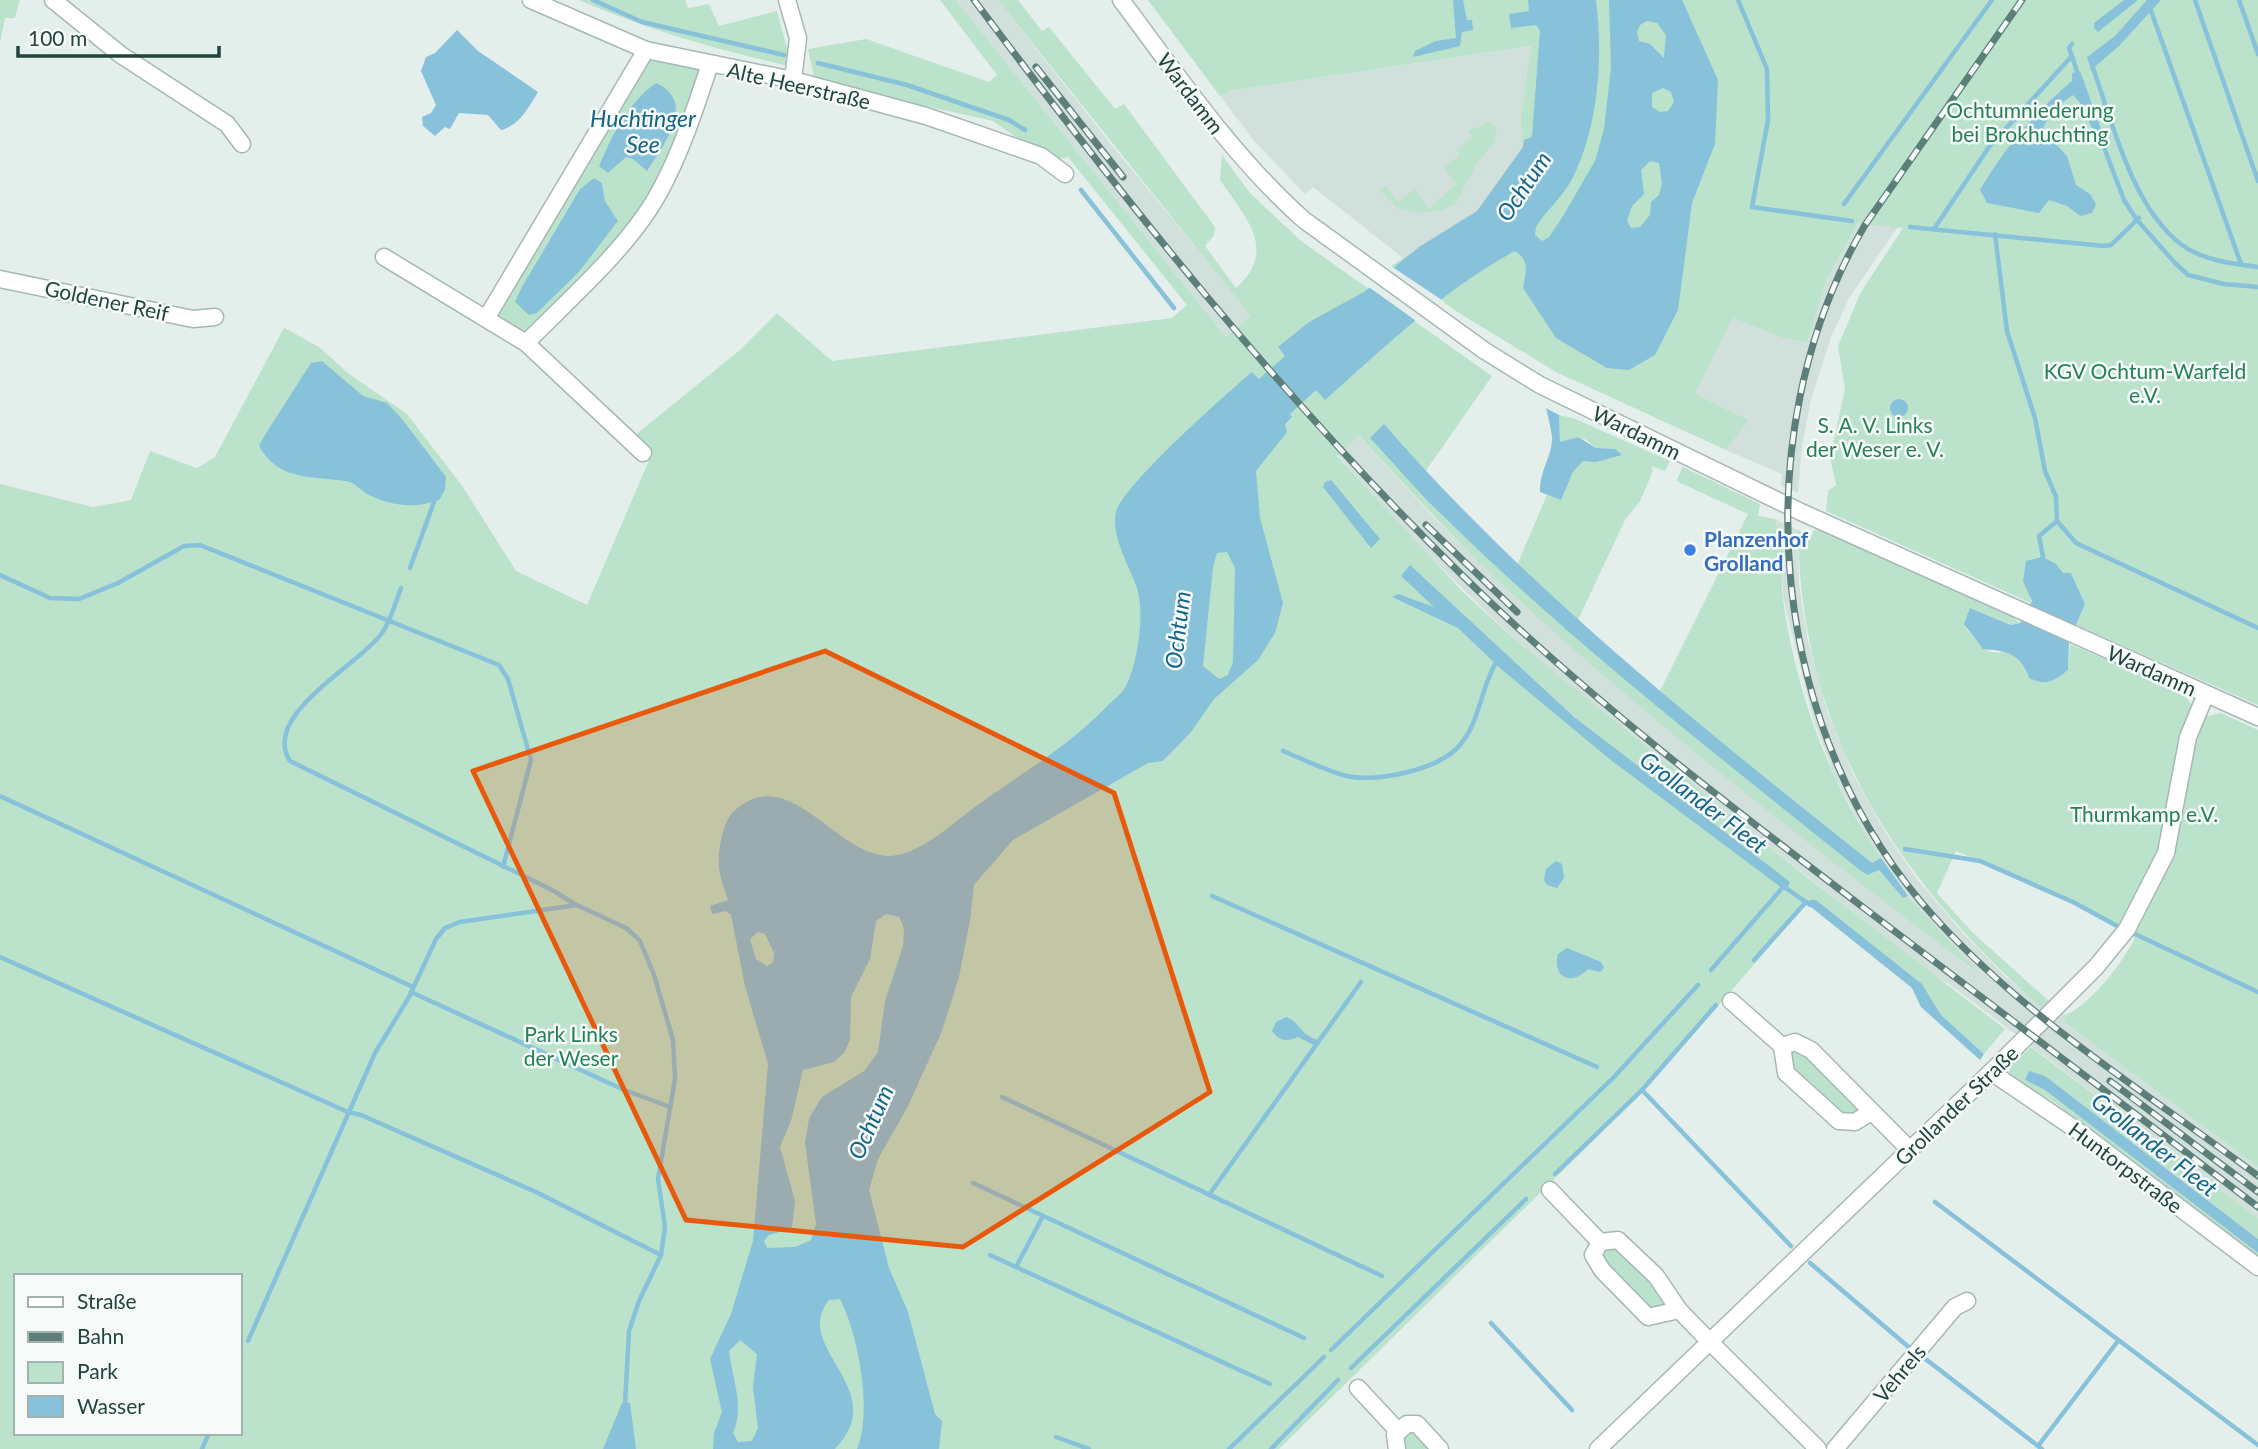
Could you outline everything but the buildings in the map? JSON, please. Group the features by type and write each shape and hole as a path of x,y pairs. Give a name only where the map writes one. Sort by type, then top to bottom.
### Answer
{"street":[{"path":"53,0 121,55 227,124 242,144"},
{"name":"Alte Heerstraße","path":"531,0 646,50 793,80 926,116 1041,156 1065,174"},
{"path":"787,0 798,38 793,80"},
{"name":"Wardamm","path":"1121,0 1239,156 1304,220 1435,316 1540,385 1801,512 2258,717"},
{"path":"487,317 646,50"},
{"path":"526,343 597,271 660,191 689,127 710,64"},
{"path":"384,257 526,343 643,453"},
{"name":"Goldener Reif","path":"0,279 193,318 215,317"},
{"name":"Grollander Straße","path":"1598,1449 1991,1072 2096,967 2127,929 2166,853 2188,737 2206,694"},
{"path":"1731,1002 1782,1046 1786,1073 1839,1121 1855,1122 1871,1112"},
{"path":"1782,1046 1795,1042 1811,1050 1909,1149"},
{"name":"Huntorpstraße","path":"1991,1072 2081,1133 2258,1266"},
{"path":"1550,1190 1600,1242"},
{"path":"1600,1242 1618,1240 1667,1289 1679,1310 1818,1449"},
{"path":"1600,1242 1593,1255 1602,1270 1648,1317 1679,1310"},
{"name":"Vehrels","path":"1835,1449 1955,1307 1967,1301"},
{"path":"1359,1388 1398,1431"},
{"path":"1397,1449 1395,1435 1407,1424 1417,1424 1440,1449"}],"highlighted area":[{"path":"825,651 1114,793 1210,1092 963,1247 686,1220 473,771"}],"shaded area":[{"path":"956,0 998,0 1110,143 1285,356 1227,338"},
{"path":"1539,45 1523,147 1477,211 1403,258 1313,187 1305,194 1255,142 1220,96 1229,91"},
{"path":"1942,163 1849,298 1831,337 1811,400 1802,445 1798,493 1781,486 1782,474 1726,450 1749,420 1695,394 1733,318 1783,338 1807,343 1827,278 1862,218"},
{"path":"1325,400 1438,522 1522,603 1747,793 1972,969 1900,886 1869,841 1835,777 1813,718 1783,597 1782,544 1775,519 1798,530 1799,584 1808,641 1827,711 1853,774 1885,832 1917,879 1964,934 2004,975 2044,1009 2051,1003 2066,1015 2064,1022 2258,1167 2258,1218 1949,984 1932,975 1643,747 1515,640 1421,548 1296,409"}],"green space":[{"path":"0,0 20,0 15,18 5,18 0,43"},
{"path":"579,0 685,0 688,8 709,4 719,26 777,11 792,67 684,38"},
{"name":"Park Links der Weser","path":"940,0 956,0 1226,337 1251,316 998,0 1018,0 1042,31 1049,27 1115,109 1124,104 1215,227 1214,235 1205,246 1236,288 1249,274 1255,260 1256,247 1254,234 1247,220 1220,180 1222,155 1250,193 1301,241 1492,376 1425,472 1413,484 1494,564 1650,700 1866,875 1879,870 1903,898 1908,896 1978,973 1861,884 1632,700 1480,563 1359,436 1337,456 1462,591 1515,640 1804,875 2005,1029 1984,1054 1941,1015 1922,984 1816,900 1810,900 1646,1089 1279,1449 0,1449 0,484 93,507 131,500 150,451 197,468 215,457 284,328 319,347 349,374 407,414 463,487 516,571 587,605 650,458 646,448 633,437 740,350 777,313 832,361 1172,318 1187,305 1068,157 1050,161 993,121 815,81 808,49 866,39 989,82 997,75"},
{"path":"1148,0 2258,0 2258,705 2076,625 2085,604 2071,573 2063,573 2056,564 2023,581 2031,593 2031,603 1826,511 1828,491 1836,485 1830,458 1845,389 1838,346 1861,292 1903,228 1859,223 1827,278 1807,343 1783,338 1733,318 1695,394 1749,420 1726,450 1556,372 1462,315 1391,266 1477,211 1523,147 1521,119 1531,46 1229,91 1220,96"},
{"path":"652,56 700,69 702,73 664,170 645,203 614,243 526,335 497,314 498,306","holes":["656,83 633,158 626,157 599,166 615,131 629,109","594,179 602,183 605,201 618,221 579,272 537,313 538,261 580,189"]},
{"path":"1490,122 1497,129 1494,143 1477,163 1455,204 1443,210 1418,213 1397,208 1380,190 1386,186 1398,202 1415,189 1429,209 1456,184 1444,167 1460,155 1456,150 1472,138 1468,131"},
{"path":"1559,415 1573,418 1670,461 1665,471 1651,466 1653,471 1640,501 1625,520 1577,622 1517,565 1547,495 1561,499 1573,472 1583,461 1612,458 1614,449 1596,448 1585,439 1560,442"},
{"path":"1683,467 1760,504 1758,516 1775,519 1783,551 1782,592 1796,667 1830,767 1845,799 1881,858 1872,864 1659,693 1748,514 1676,481"},
{"name":"Thurmkamp e.V.","path":"1798,530 1811,536 1814,530 1827,532 2015,614 2013,618 2020,623 2012,625 1970,608 1967,630 1989,651 2007,652 2018,658 2029,678 2040,682 2050,681 2068,670 2070,644 2182,692 2201,718 2221,713 2258,730 2258,1167 2064,1022 2066,1015 2086,1002 2105,981 2123,959 2135,938 2073,900 1956,851 1937,893 1972,932 2051,1003 2044,1010 1991,960 1943,908 1901,854 1866,797 1838,737 1817,673 1803,604"},
{"path":"2031,1047 2258,1218 2258,1239 2045,1076 2025,1080 2045,1090 2258,1253 2258,1259 2051,1100 2009,1076 2011,1065"},
{"path":"1802,1049 1863,1108 1851,1118 1830,1109 1812,1094 1797,1075 1788,1055 1793,1050"},
{"path":"1613,1243 1664,1291 1670,1307 1649,1311 1604,1262 1601,1250"},
{"path":"1417,1431 1433,1449 1402,1449 1404,1435"}],"water":[{"path":"1453,0 1463,0 1467,20 1472,20 1473,30 1462,32 1460,46 1413,57 1415,51 1436,41 1456,38"},
{"name":"Ochtum","path":"1528,0 1596,0 1598,21 1599,66 1589,134 1570,182 1536,227 1535,235 1542,241 1549,237 1563,216 1595,161 1604,129 1611,67 1609,0 1682,0 1718,80 1715,144 1692,203 1678,310 1655,355 1629,370 1607,368 1556,338 1523,288 1525,262 1515,251 1440,301 1325,400 1316,390 1290,414 1292,417 1285,424 1287,432 1256,471 1260,518 1283,603 1275,633 1258,660 1214,699 1191,732 1163,761 1148,763 1013,840 974,885 959,977 942,1031 907,1108 878,1159 869,1190 889,1268 908,1312 935,1414 942,1421 939,1449 857,1449 864,1414 861,1373 858,1352 840,1299 829,1300 820,1318 822,1335 848,1388 853,1407 850,1427 835,1449 713,1449 714,1433 722,1412 710,1359 731,1314 753,1241 768,1064 745,986 731,915 726,911 712,914 710,906 728,900 720,874 719,858 727,821 734,811 754,798 774,797 793,803 868,851 888,856 907,852 934,838 1055,751 1121,694 1134,664 1140,610 1137,588 1116,531 1116,512 1123,499 1155,462 1239,383 1252,372 1259,379 1285,356 1278,347 1309,322 1364,292 1419,247 1477,211 1523,147 1524,140 1532,137 1540,30 1536,25 1511,28 1509,14 1529,11","holes":["1647,21 1657,23 1666,35 1664,58 1650,44 1639,41 1637,32 1640,25","1663,88 1671,92 1674,102 1668,111 1660,112 1652,107 1652,93","1650,161 1659,163 1662,183 1659,195 1651,202 1650,215 1640,227 1631,228 1627,221 1632,206 1644,194 1641,170","1227,552 1235,568 1233,662 1228,675 1219,679 1203,666 1213,567 1217,553","886,914 899,917 904,928 903,946 885,1001 878,1052 864,1071 822,1097 809,1118 805,1143 816,1224 811,1240 795,1247 767,1248 764,1241 769,1235 792,1228 795,1201 780,1147 791,1121 803,1070 834,1062 844,1053 850,1040 851,997 870,959 876,921","758,932 765,934 774,953 773,962 767,966 756,959 750,939","740,1340 757,1354 753,1387 758,1428 752,1441 738,1442 733,1433 738,1412 729,1351"]},
{"path":"2124,0 2138,0 2098,32 2094,23"},
{"path":"2147,0 2161,0 2119,46 2091,70 2087,57 2115,36"},
{"path":"457,30 478,51 538,92 523,115 507,128 501,130 488,115 459,113 450,129 445,127 435,136 423,126 422,117 431,113 436,105 421,71 426,57 435,53"},
{"path":"2080,71 2106,143 2101,148 2081,104 2073,95 2053,109 2042,130 2067,156 2076,185 2090,194 2096,204 2092,213 2080,216 2067,206 2049,200 2039,213 1987,203 1980,190 2000,159 2045,105 2072,81 2072,73"},
{"name":"Huchtinger See","path":"656,83 668,91 675,101 676,113 668,137 647,171 633,159 626,157 608,173 599,166 615,131 629,109"},
{"name":"Huchtinger See","path":"594,178 602,183 605,201 618,221 579,272 537,313 529,315 515,302 522,287 580,189"},
{"path":"322,361 363,396 387,403 402,419 446,477 445,490 439,500 412,505 386,502 349,482 286,471 267,457 259,446 263,438 311,363"},
{"path":"1899,399 1905,402 1908,408 1905,414 1899,417 1893,414 1890,408 1893,402"},
{"path":"1546,408 1559,415 1560,442 1578,437 1596,448 1615,449 1622,455 1596,462 1583,461 1573,472 1561,500 1540,492 1552,434"},
{"path":"1384,424 1497,544 1618,655 1872,863 1881,858 1908,896 1903,898 1879,870 1867,875 1861,871 1699,741 1540,607 1430,503 1370,438"},
{"path":"1331,480 1380,539 1371,548 1323,487 1325,482"},
{"path":"2043,557 2056,564 2063,573 2071,573 2085,604 2069,641 2068,670 2054,680 2045,682 2029,678 2022,664 2012,655 1983,649 1964,624 1970,608 2011,625 2020,623 2032,601 2023,581 2026,561"},
{"path":"1410,565 1574,717 1790,882 1786,891 1612,761 1501,669 1458,628 1392,597 1398,594 1434,607 1401,576"},
{"path":"1556,861 1562,864 1564,878 1557,888 1547,885 1544,880 1546,869"},
{"path":"1816,900 1922,984 1941,1015 1984,1054 1980,1060 1921,1007 1912,988 1806,903"},
{"path":"1567,948 1601,962 1604,968 1600,972 1588,969 1576,977 1565,977 1558,969 1557,962 1558,954"},
{"path":"1286,1017 1317,1040 1314,1045 1298,1037 1281,1039 1272,1031 1276,1022"},
{"path":"2029,1071 2045,1076 2258,1239 2258,1253 2045,1090 2025,1080"},
{"path":"622,1403 630,1403 636,1449 603,1449"}],"pier":[{"path":"1388,264 1445,302 1419,323 1366,285"}],"waterway":[{"path":"593,0 642,22 784,55"},
{"path":"1738,0 1767,69 1768,120 1752,207 1852,221"},
{"path":"1844,204 1992,0"},
{"path":"2195,0 2258,181"},
{"path":"2239,0 2258,54"},
{"path":"2150,8 2241,264"},
{"path":"1934,229 1989,147 2072,56 2069,48 2072,44"},
{"path":"2072,56 2078,75"},
{"path":"818,63 907,85 1009,120 1025,130"},
{"path":"2092,65 2116,137 2137,187 2165,229 2182,245 2208,258 2258,267"},
{"path":"2102,142 2124,200 2137,220 2175,263 2188,275 2224,284 2258,287"},
{"path":"1081,190 1174,308"},
{"path":"1910,227 2104,246 2111,245 2139,218"},
{"path":"1995,234 2007,331 2035,418 2045,471 2056,497 2057,521 2039,536 2043,557"},
{"path":"410,568 434,502"},
{"path":"2057,521 2076,543 2258,628"},
{"path":"0,575 50,598 79,599 118,583 184,546 200,545 499,665 508,679 531,760 503,867"},
{"path":"401,588 382,633 371,646 300,708 289,726 284,744 290,761 554,891 576,905"},
{"path":"1283,751 1328,770 1356,777 1371,778 1405,773 1437,762 1450,754 1467,736 1497,661"},
{"path":"0,796 413,987"},
{"path":"1905,849 1980,861 2073,902 2119,927"},
{"name":"Grollander Fleet","path":"1783,886 1810,905"},
{"path":"1711,970 1784,886"},
{"path":"1212,896 1597,1067"},
{"path":"1754,960 1806,902"},
{"path":"248,1341 375,1053 409,997 436,939 445,928 460,922 577,905 626,928 640,941 654,975 673,1040 675,1079 658,1179 665,1227 661,1255 639,1301 629,1331 625,1404"},
{"path":"2135,934 2258,992"},
{"path":"0,957 348,1112 361,1115 536,1192 661,1255"},
{"path":"1209,1195 1361,982"},
{"path":"1331,1350 1614,1077 1698,985"},
{"path":"411,992 622,1089 670,1107"},
{"path":"1555,1174 1642,1090 1716,1005"},
{"path":"1642,1090 1791,1246"},
{"path":"1002,1097 1382,1276"},
{"path":"973,1183 1304,1338"},
{"path":"1351,1368 1526,1199"},
{"path":"1935,1202 2258,1445"},
{"path":"1016,1267 1043,1216"},
{"path":"990,1255 1270,1384"},
{"path":"1810,1263 1911,1349"},
{"path":"1491,1323 1572,1410"},
{"path":"2038,1446 2118,1341"},
{"path":"1229,1449 1324,1357"},
{"path":"1923,1357 2042,1449"},
{"path":"1271,1449 1338,1380"},
{"path":"202,1449 208,1435"},
{"path":"1056,1437 1089,1449"}],"railway":[{"path":"974,0 1147,224 1269,370 1397,509 1513,624 1617,714 1725,801 2258,1207"},
{"path":"2022,0 1865,225 1825,308 1800,397 1789,490 1791,583 1807,675 1837,764 1880,846 1936,919 1972,956 2050,1024 2258,1176"},
{"path":"1036,67 1123,177"},
{"path":"1426,525 1517,612"},
{"path":"2110,1081 2258,1192"}],"place":[{"name":"Planzenhof Grolland","path":"1690,550"}],"park label":[{"name":"Ochtumniederung bei Brokhuchting","path":"2030,121"},
{"name":"KGV Ochtum-Warfeld e.V.","path":"2145,382"},
{"name":"S. A. V. Links der Weser e. V.","path":"1875,436"}]}
